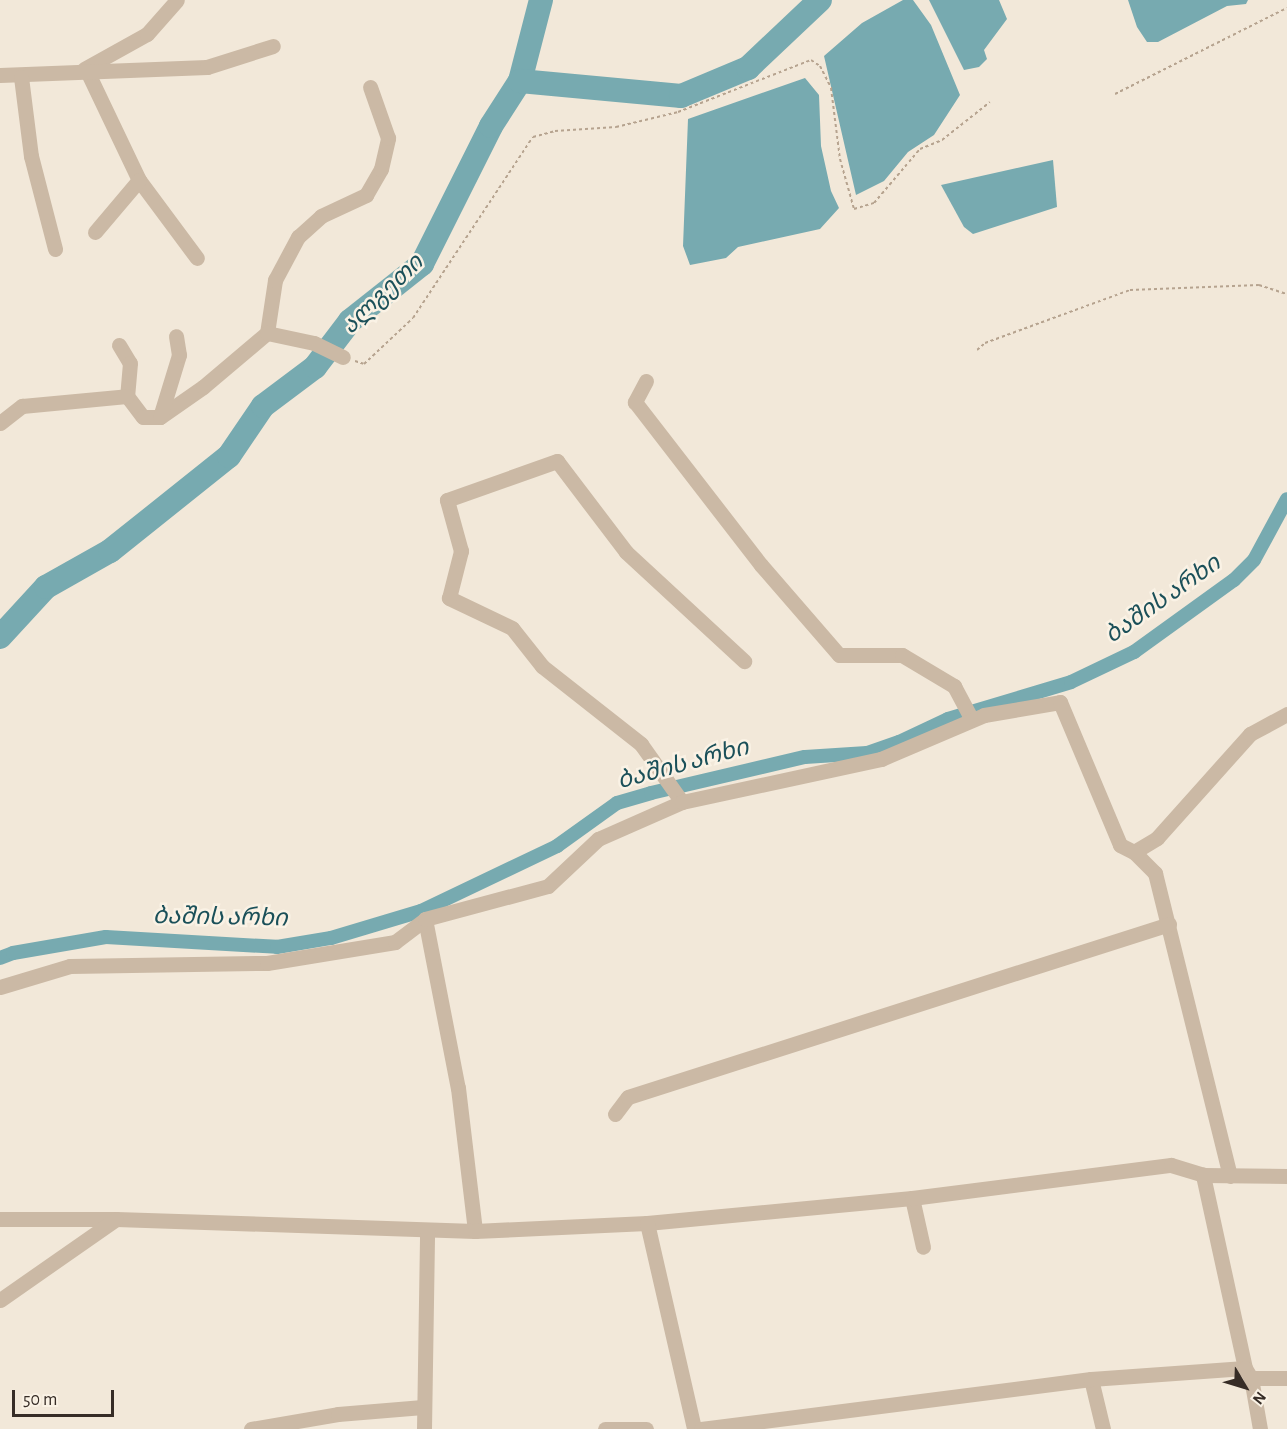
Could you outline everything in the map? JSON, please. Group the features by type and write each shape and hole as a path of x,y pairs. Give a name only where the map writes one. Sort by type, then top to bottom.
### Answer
{"street":[{"path":"84,70 147,34 177,0"},
{"path":"0,75 21,77 84,70 207,67 273,46"},
{"path":"84,70 139,180 197,258"},
{"path":"21,77 31,156 55,249"},
{"path":"119,345 130,363 127,396 143,417 159,417 203,387 267,333 275,280 298,237 321,216 366,195 381,169 388,138 370,87"},
{"path":"95,232 139,180"},
{"path":"267,333 314,344 343,357"},
{"path":"159,417 179,355 176,336"},
{"path":"646,381 635,402 761,565 839,655 902,655 954,686 972,720"},
{"path":"0,423 22,406 127,396"},
{"path":"682,802 641,744 542,666 512,628 449,598 460,551 447,500 557,461 626,552 744,661"},
{"path":"0,987 70,966 267,963 395,942 425,919 548,886 598,839 682,802 881,759 984,715 1060,702 1120,845 1134,852 1155,873 1230,1176"},
{"path":"1134,852 1157,838 1250,734 1287,714"},
{"path":"425,919 458,1089 475,1231"},
{"path":"615,1114 628,1097 1169,924"},
{"path":"0,1219 116,1219 475,1231 647,1223 912,1198 1171,1165 1203,1175 1287,1176"},
{"path":"1203,1175 1260,1429"},
{"path":"912,1198 922,1247"},
{"path":"0,1300 116,1219"},
{"path":"647,1223 694,1429"},
{"path":"424,1429 427,1230"},
{"path":"701,1429 1091,1379 1248,1373 1287,1378"},
{"path":"1091,1379 1103,1429"},
{"path":"251,1429 338,1414 423,1407"},
{"path":"605,1429 646,1429"}],"path":[{"path":"1115,94 1287,8"},
{"path":"343,357 364,364 412,318 533,137 555,130 616,127 678,112 811,60 820,66 831,88 840,159 854,209 874,203 920,149 942,140 990,102"},
{"path":"977,350 985,343 1131,290 1259,285 1287,294"}],"water":[{"path":"903,0 913,0 931,25 960,95 934,135 908,152 884,181 856,195 824,56 862,23"},
{"path":"929,0 999,0 1007,19 984,50 987,59 979,67 964,70"},
{"path":"1128,0 1248,0 1246,4 1227,6 1158,42 1147,42 1137,27"},
{"path":"805,78 819,95 821,146 831,191 839,208 820,229 738,247 726,258 690,265 683,246 688,119"},
{"path":"1053,160 1057,207 973,234 964,227 941,185"}],"waterway":[{"path":"520,81 541,0"},
{"name":"ალგეთი","path":"0,637 46,587 110,551 229,456 263,406 315,367 350,321 422,264 491,126 520,81 681,96 748,68 820,0"},
{"name":"ბაშის არხი","path":"0,958 13,953 106,937 277,947 331,938 421,911 557,846 617,803 805,757 867,753 899,742 948,719 1071,682 1134,652 1234,580 1254,560 1287,499"}]}
